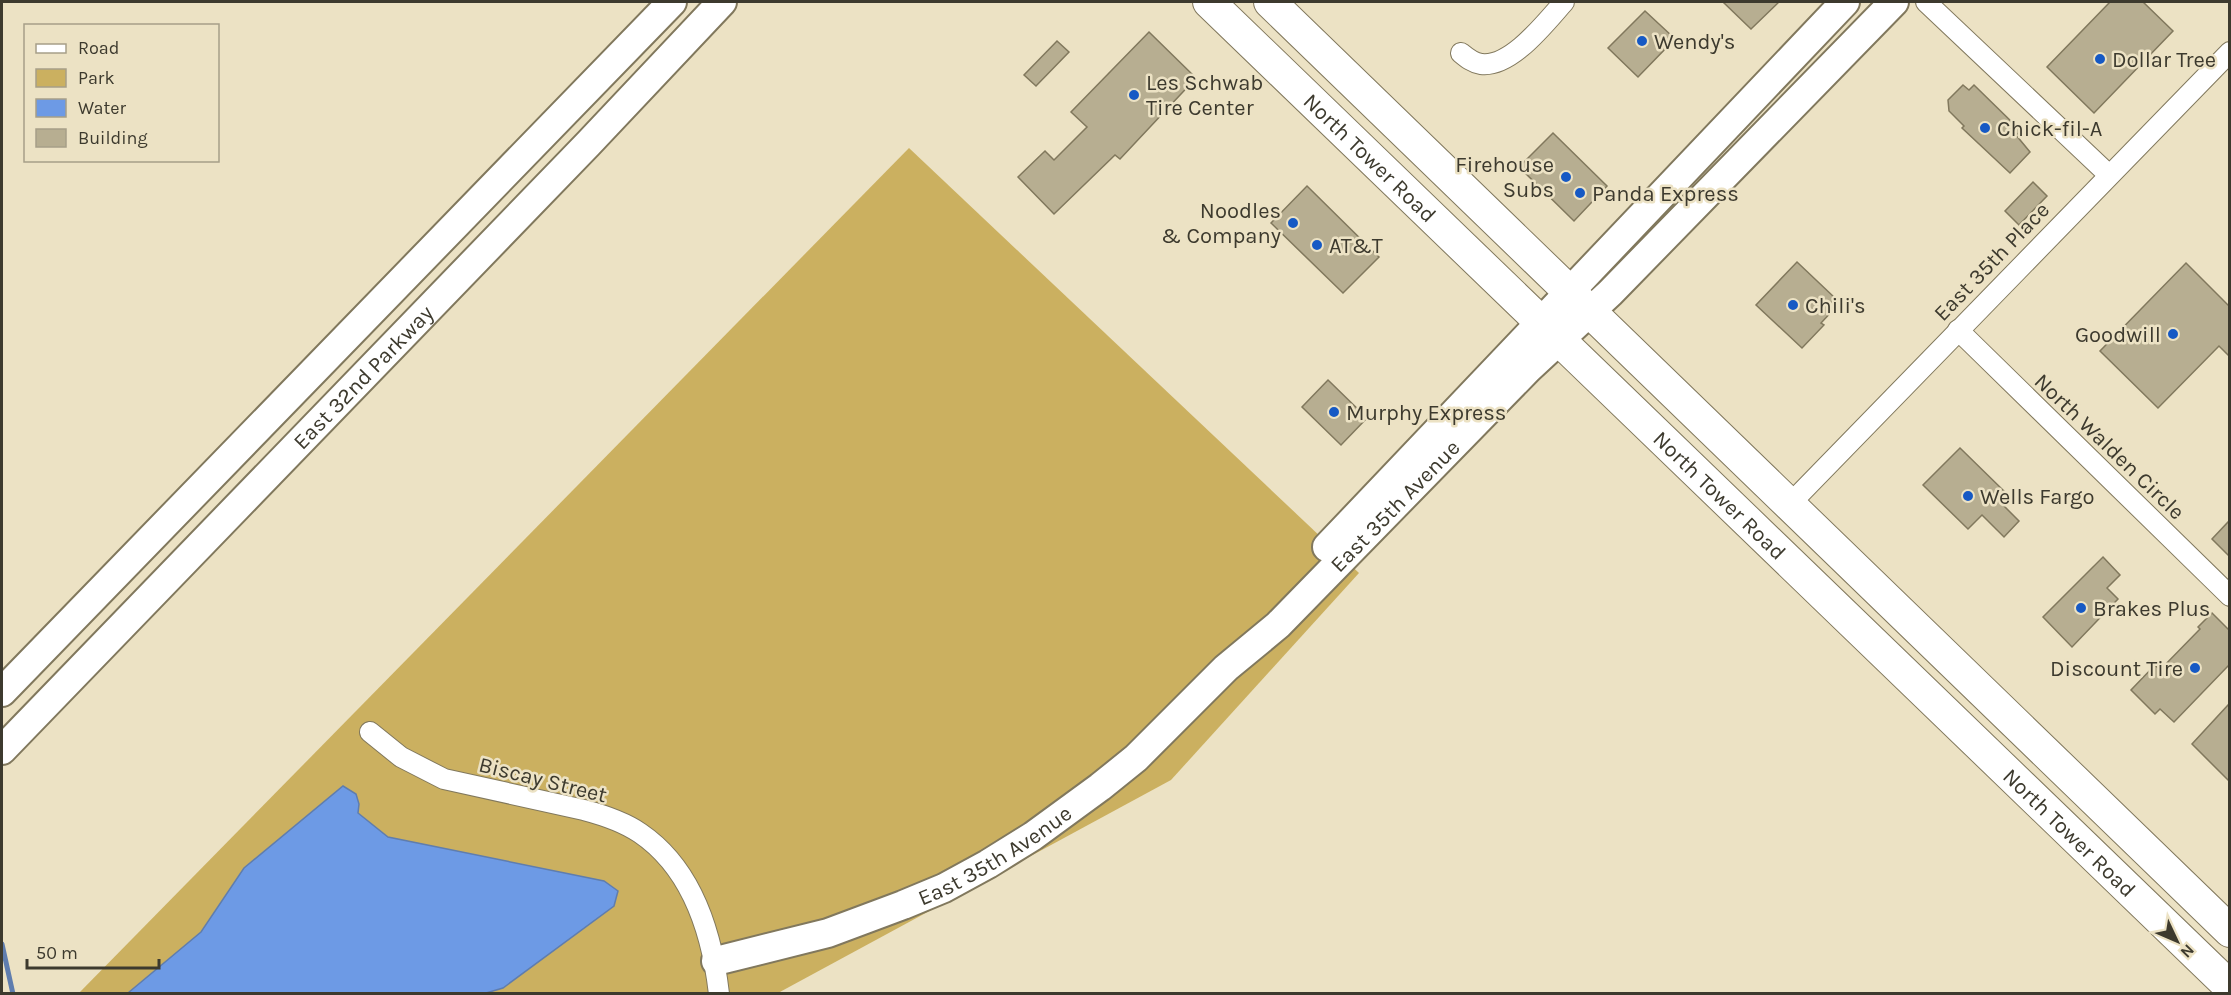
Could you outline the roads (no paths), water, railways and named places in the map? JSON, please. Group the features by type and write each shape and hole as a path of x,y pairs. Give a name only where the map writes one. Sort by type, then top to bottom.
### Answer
{"main road":[{"name":"East 32nd Parkway","path":"2,692 672,2"},
{"name":"East 32nd Parkway","path":"2,750 722,2"},
{"name":"North Tower Road","path":"1270,2 2229,931"},
{"path":"1580,302 1845,2"},
{"path":"1580,302 1894,2"},
{"name":"North Tower Road","path":"1211,6 2229,987"},
{"path":"531,146 556,176"},
{"name":"East 35th Avenue","path":"716,961 828,933 944,888 1033,836 1100,787 1136,758 1226,668 1278,625 1528,369 1550,332 1580,302"}],"street":[{"path":"1461,53 1473,63 1483,65 1510,57 1564,2"},
{"path":"1926,2 2109,175"},
{"name":"East 35th Place","path":"1789,505 2229,52"},
{"name":"North Walden Circle","path":"1958,330 2229,596"},
{"name":"Biscay Street","path":"370,732 401,757 444,779 603,815 638,832 663,854 683,879 700,911 716,961 719,993"}],"water":[{"path":"343,786 356,794 359,804 358,813 388,837 604,881 618,891 614,906 503,988 486,993 128,993 201,932 244,868"}],"waterway":[{"path":"2,944 13,994"}],"place":[{"name":"Wendy's","path":"1642,41"},
{"name":"Dollar Tree","path":"2100,59"},
{"name":"Les Schwab Tire Center","path":"1134,95"},
{"name":"Chick-fil-A","path":"1985,128"},
{"name":"Firehouse Subs","path":"1566,177"},
{"name":"Panda Express","path":"1580,193"},
{"name":"Noodles & Company","path":"1293,223"},
{"name":"AT&T","path":"1317,245"},
{"name":"Chili's","path":"1793,305"},
{"name":"Goodwill","path":"2173,334"},
{"name":"Murphy Express","path":"1334,412"},
{"name":"Wells Fargo","path":"1968,496"},
{"name":"Brakes Plus","path":"2081,608"},
{"name":"Discount Tire","path":"2195,668"}]}
